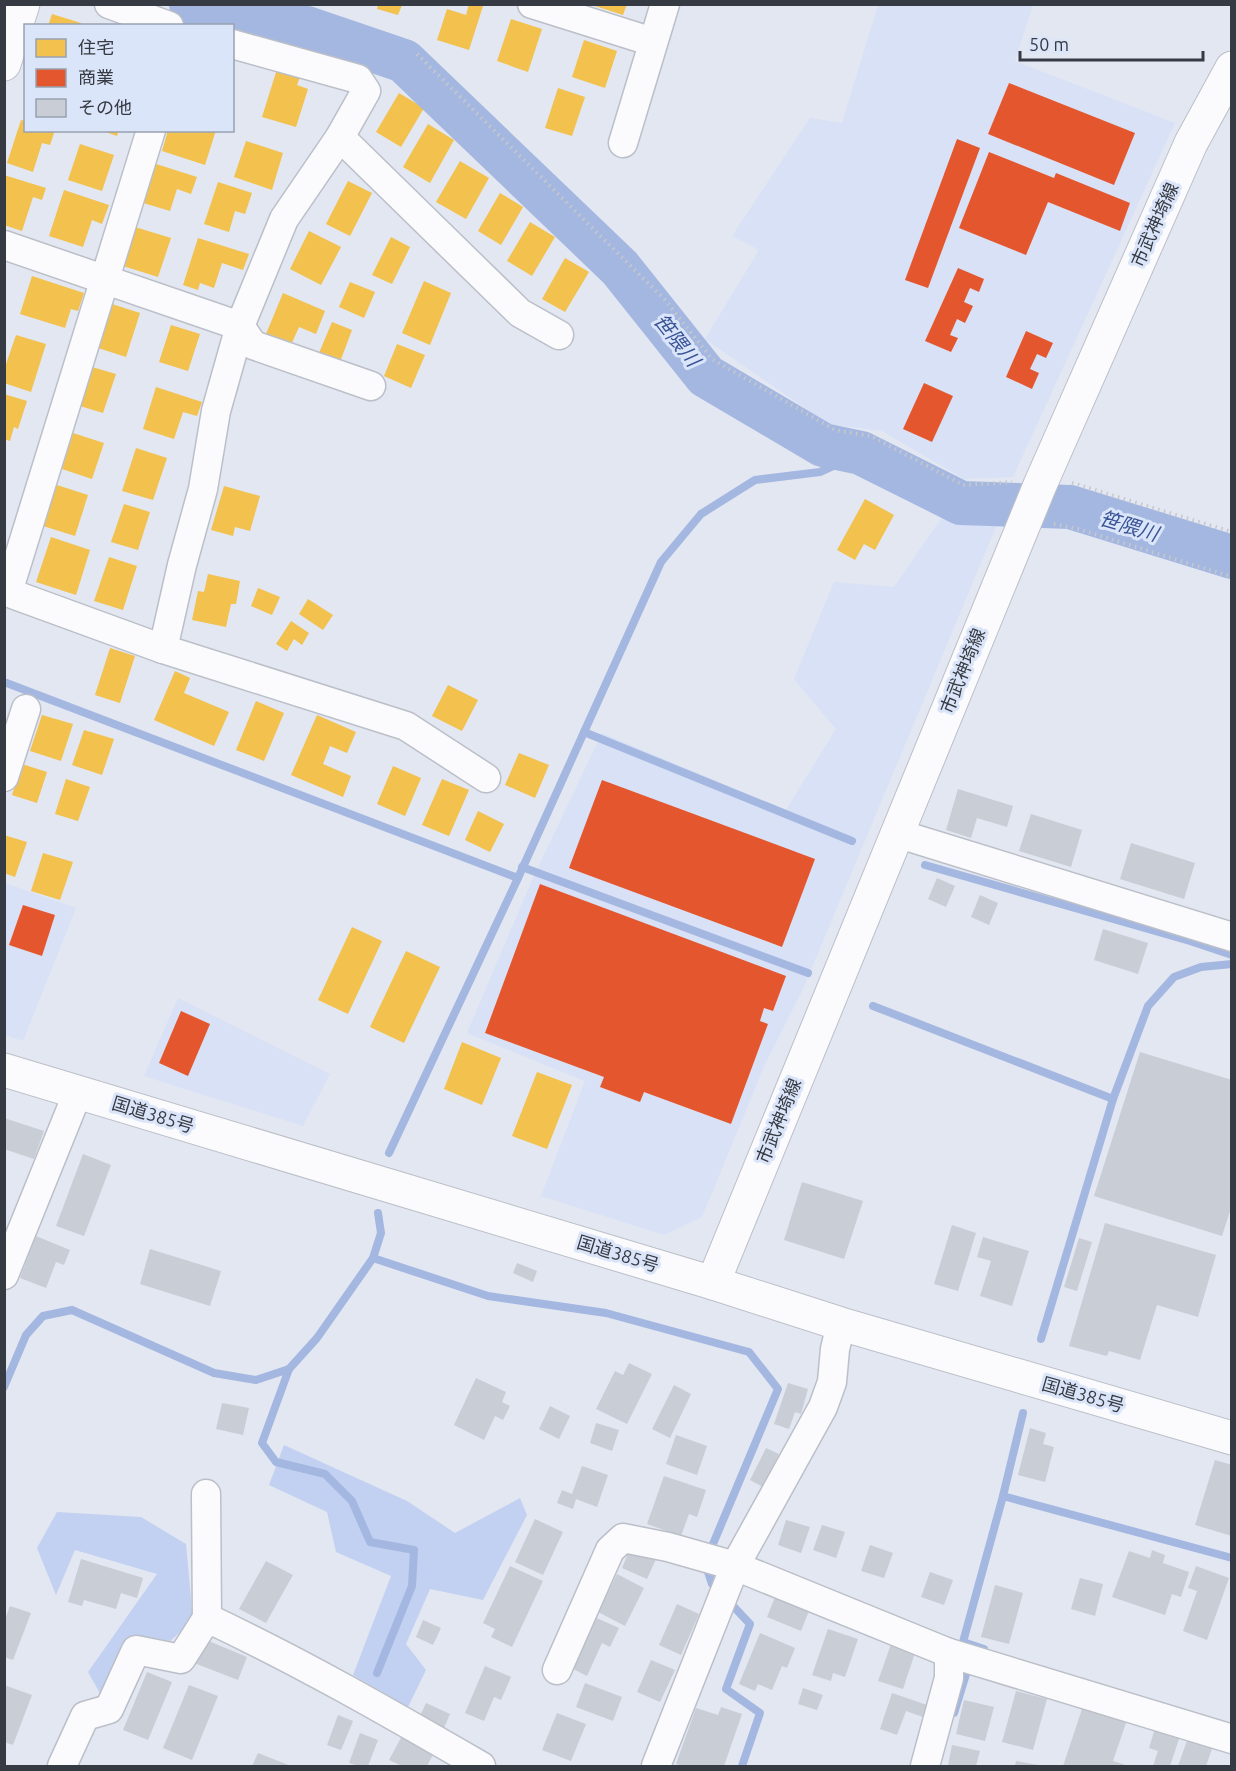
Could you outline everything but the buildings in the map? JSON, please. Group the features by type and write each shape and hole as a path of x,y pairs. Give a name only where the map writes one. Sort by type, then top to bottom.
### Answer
{"main road":[{"path":"4,64 23,4"},
{"name":"市武神埼線","path":"713,1283 1040,485 1191,143 1232,68"},
{"name":"国道385号","path":"4,1070 713,1283 841,1324 1232,1438"}],"street":[{"path":"109,4 164,24"},
{"path":"531,4 653,42"},
{"path":"622,143 665,4"},
{"path":"163,649 182,565 203,489 216,411 240,326 284,219 340,137 366,91 358,79 234,45"},
{"path":"150,132 6,591 163,649 406,726 486,778"},
{"path":"340,137 520,313 560,335"},
{"path":"4,246 240,326 253,345 371,386"},
{"path":"4,777 27,709"},
{"path":"896,833 1232,937"},
{"path":"4,1275 78,1092"},
{"path":"656,1767 735,1566 823,1407 832,1382 835,1349 841,1324"},
{"path":"62,1767 85,1716 109,1709 136,1650 181,1659 207,1618 206,1494"},
{"path":"557,1670 610,1550 623,1538 668,1547 735,1566 949,1653 1232,1739"},
{"path":"207,1618 260,1643 481,1767"},
{"path":"925,1767 950,1678 949,1653"}],"path":[{"path":"417,54 665,300 712,359 835,430 872,436 963,485 1020,482 1040,485 1063,480 1232,532"},
{"path":"1025,521 1045,522 1078,529 1232,577"}],"shaded area":[{"path":"878,5 1033,5 1015,61 1175,123 1013,477 964,479 882,431 828,424 705,339 759,250 732,236 810,118 842,123"},
{"path":"947,510 998,522 803,989 765,1064 702,1217 664,1235 541,1196 585,1081 467,1033 533,878 602,733 786,810 836,729 794,679 834,582 894,587"},
{"path":"1140,514 1231,542 1231,569 1133,539"},
{"path":"5,883 76,908 23,1041 5,1035"},
{"path":"178,998 330,1074 303,1126 144,1076"},
{"path":"284,1445 407,1501 455,1533 520,1498 527,1515 483,1600 430,1589 406,1644 426,1670 408,1707 353,1675 391,1576 336,1552 327,1512 269,1485"},
{"path":"57,1512 141,1517 186,1544 193,1621 170,1641 133,1635 101,1695 88,1672 157,1574 75,1550 56,1595 37,1548"}],"waterway":[{"name":"笹隈川","path":"191,4 307,28 404,61 620,268 706,376 823,445 861,453 961,503 1070,507 1232,557"},
{"path":"389,1153 518,878 661,562 701,514 755,480 820,472 861,453"},
{"path":"4,682 518,878"},
{"path":"584,732 852,841"},
{"path":"925,865 1232,955"},
{"path":"522,867 808,973"},
{"path":"1041,1339 1113,1099 1148,1006 1174,977 1201,967 1232,964"},
{"path":"873,1006 1113,1099"},
{"path":"4,1387 26,1335 43,1316 72,1310 214,1373 256,1380 289,1369 317,1338 373,1258 381,1233 378,1213"},
{"path":"373,1258 488,1296 606,1313 749,1352 778,1389 713,1544"},
{"path":"289,1369 262,1443 276,1462 325,1474 352,1501 370,1542 414,1550 412,1586 377,1673"},
{"path":"1003,1496 1023,1413"},
{"path":"984,1649 963,1642 1003,1496 1232,1558"},
{"path":"706,1566 712,1584"},
{"path":"734,1607 750,1624 726,1689 760,1713 742,1766"},
{"path":"954,1713 967,1671"}]}
